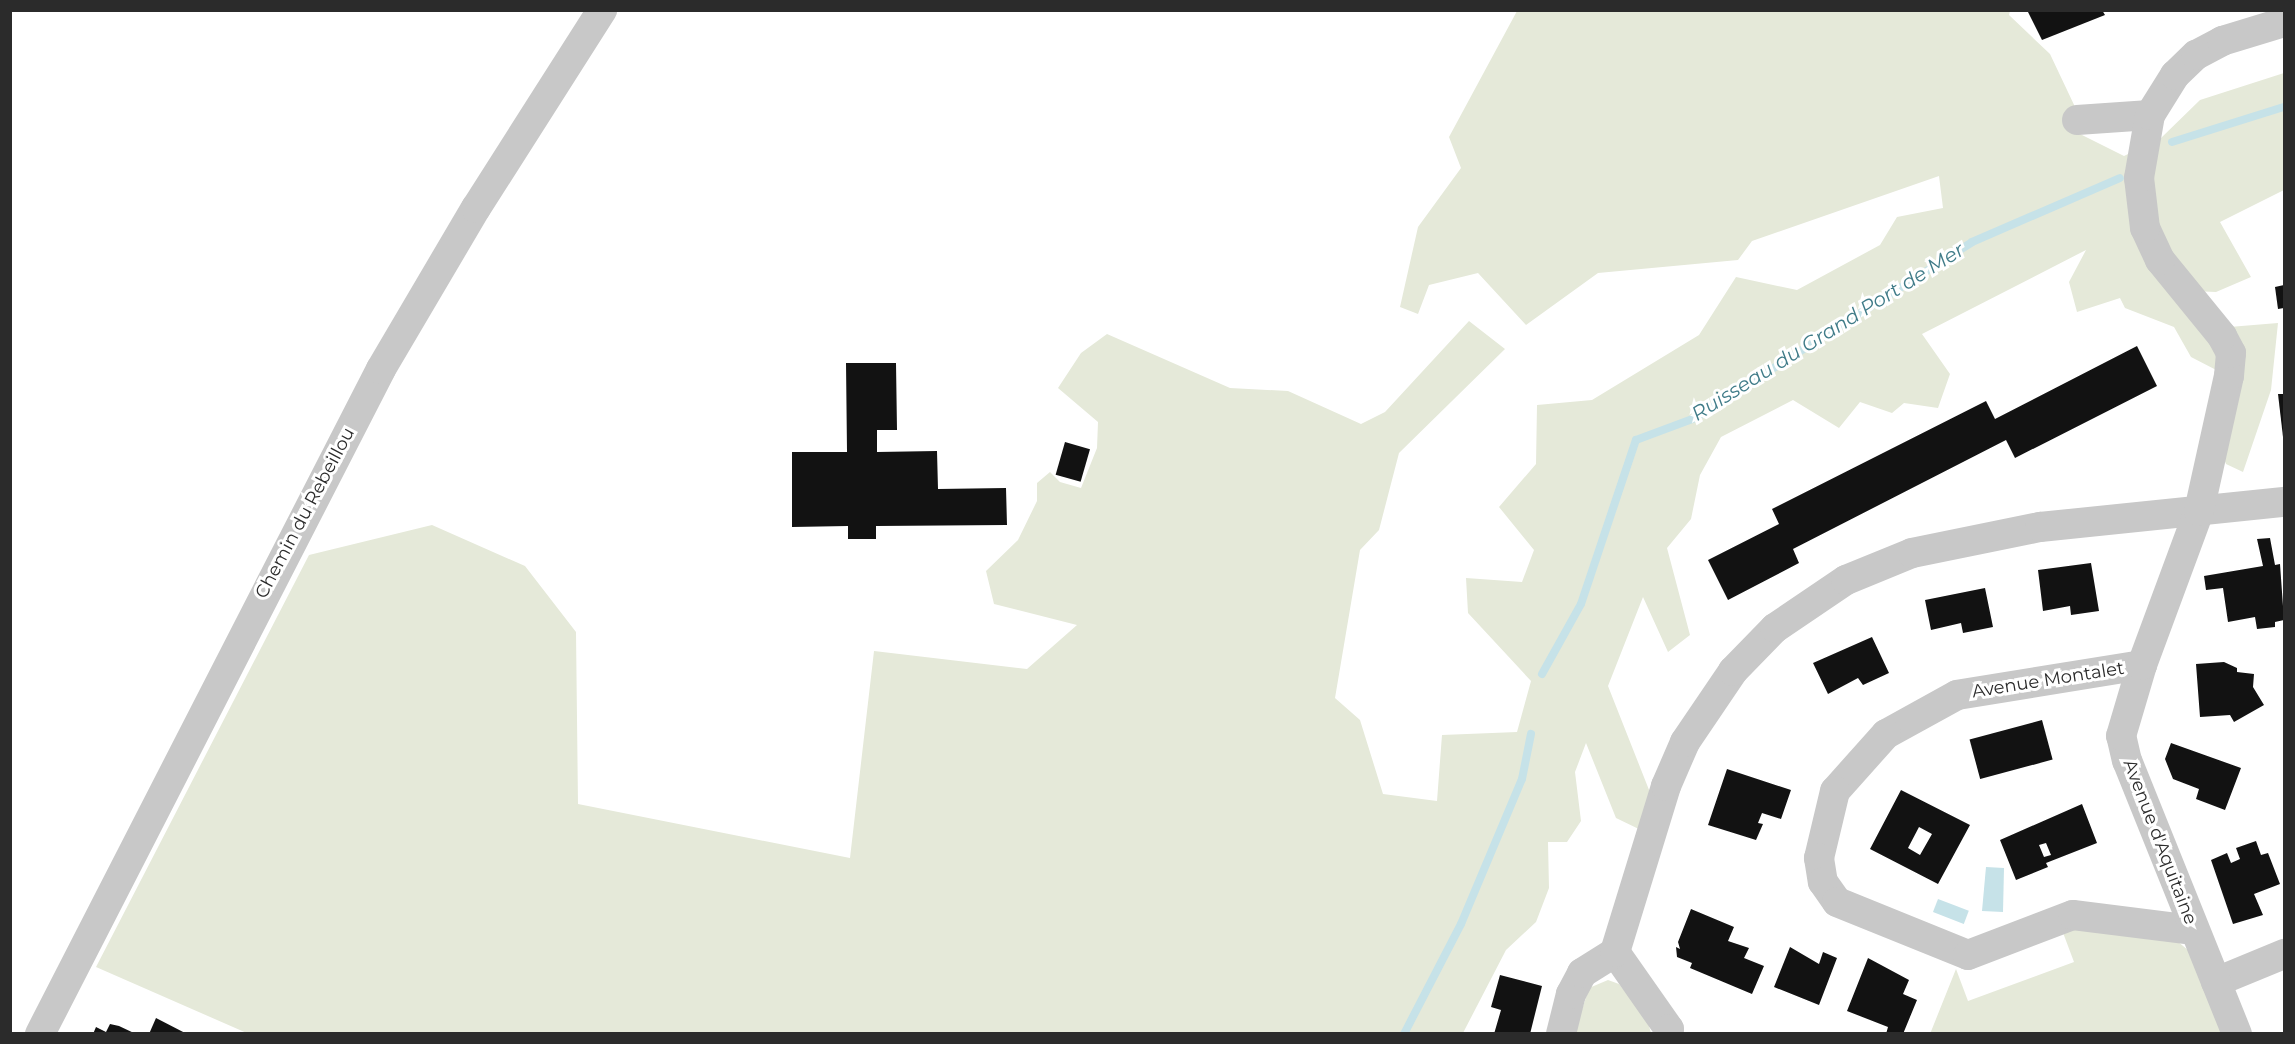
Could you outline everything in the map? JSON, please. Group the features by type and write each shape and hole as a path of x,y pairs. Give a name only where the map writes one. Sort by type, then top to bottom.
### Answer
{"street":[{"name":"Chemin du Rebeillou","path":"40,1034 381,369 476,208 602,10"},
{"path":"2077,120 2150,115 2175,75 2196,55 2222,41 2284,22"},
{"name":"Avenue d'Aquitaine","path":"2150,115 2139,177 2145,228 2160,260 2222,336 2231,353 2199,511 2142,665 2121,736 2127,760 2237,1034"},
{"path":"1561,1034 1571,994 1582,973 1615,952 1666,786 1684,742 1733,671 1775,628 1846,580 1912,553 2040,527 2284,502"},
{"name":"Avenue Montalet","path":"2142,665 1957,695 1886,734 1834,790 1819,858 1823,882 1837,902 1968,955 2073,915 2194,930"},
{"path":"1615,952 1674,1032"},
{"path":"2216,982 2284,954"}],"green space":[{"path":"1517,11 2010,11 2009,15 2050,54 2076,109 2078,133 2124,156 2161,138 2200,100 2284,73 2284,190 2220,222 2251,277 2216,292 2167,290 2205,329 2278,323 2271,390 2243,472 2226,464 2211,427 2222,373 2191,357 2174,327 2125,308 2120,298 2077,312 2069,282 2086,250 1922,334 1950,374 1938,408 1904,403 1892,413 1860,402 1839,428 1793,400 1721,437 1700,475 1691,519 1667,548 1690,635 1668,652 1643,597 1608,686 1653,800 1645,832 1616,818 1586,743 1575,772 1581,821 1567,842 1548,842 1549,888 1536,922 1506,950 1463,1033 249,1034 96,967 309,555 432,525 525,566 576,632 578,804 850,858 874,651 1027,669 1077,625 994,604 986,571 1018,540 1037,501 1037,483 1050,472 1060,482 1081,488 1097,448 1098,422 1058,388 1081,353 1107,334 1230,388 1288,391 1361,424 1385,412 1469,321 1505,349 1399,453 1379,530 1360,550 1335,698 1360,720 1383,794 1437,801 1442,735 1517,732 1531,681 1468,613 1466,578 1522,582 1534,550 1499,507 1536,464 1537,405 1592,400 1699,335 1736,277 1797,290 1880,245 1897,217 1943,208 1939,176 1752,241 1738,260 1598,273 1526,325 1478,273 1429,285 1418,314 1400,307 1418,227 1461,168 1449,137"},
{"path":"2080,925 2177,941 2188,950 2222,1034 1930,1034 1956,969 1968,1001 2074,962 2062,930"},
{"path":"1608,980 1619,984 1647,1019 1651,1033 1574,1034 1589,988"}],"water":[{"path":"1986,867 2004,868 2003,912 1982,911"},
{"path":"1938,899 1969,911 1964,924 1933,912"}],"building":[{"path":"2027,10 2102,10 2105,15 2042,40"},
{"path":"2284,285 2284,308 2278,309 2275,287"},
{"path":"2137,346 2157,386 2015,458 2006,440 1793,549 1799,563 1728,600 1708,560 1779,524 1772,509 1986,401 1995,419"},
{"path":"846,363 896,363 897,430 877,430 877,452 937,451 938,489 1006,488 1007,525 876,526 876,539 848,539 848,526 792,527 792,452 847,452"},
{"path":"2278,394 2284,394 2284,437 2283,437"},
{"path":"1065,442 1090,449 1081,482 1056,475"},
{"path":"2270,538 2275,565 2280,564 2284,620 2275,622 2275,627 2257,629 2255,617 2228,622 2223,588 2206,590 2204,576 2263,566 2257,539"},
{"path":"2091,563 2099,611 2071,615 2070,606 2043,611 2038,570"},
{"path":"1985,588 1993,627 1963,633 1961,623 1931,630 1925,600"},
{"path":"1872,637 1889,673 1863,685 1858,678 1828,694 1813,663"},
{"path":"2224,662 2237,668 2237,672 2254,674 2253,687 2264,705 2234,722 2230,715 2200,717 2196,664"},
{"path":"2042,720 2053,760 1980,779 1970,739"},
{"path":"2171,743 2241,768 2225,810 2196,799 2199,789 2173,779 2165,759"},
{"path":"1727,769 1791,790 1781,819 1762,813 1758,823 1763,824 1756,840 1708,825"},
{"path":"1901,790 1970,825 1938,884 1870,849","holes":["1919,827 1932,834 1920,855 1908,848"]},
{"path":"2082,804 2097,843 2046,863 2048,867 2016,880 2000,840","holes":["2046,843 2051,855 2044,857 2039,845"]},
{"path":"2256,841 2261,855 2268,853 2280,884 2254,894 2263,915 2233,924 2211,860 2227,853 2231,863 2240,859 2236,848"},
{"path":"1691,909 1734,927 1728,941 1749,948 1744,958 1764,966 1752,994 1690,968 1692,963 1677,957 1676,947 1680,949 1678,942"},
{"path":"1790,947 1819,964 1823,952 1837,958 1819,1005 1774,987"},
{"path":"1868,958 1909,980 1903,994 1917,1000 1903,1034 1886,1034 1888,1027 1847,1011"},
{"path":"1500,975 1542,986 1530,1034 1494,1034 1501,1010 1491,1007"},
{"path":"156,1018 187,1034 149,1034"},
{"path":"110,1024 136,1034 93,1034 96,1027 106,1032"}],"waterway":[{"name":"Ruisseau du Grand Port de Mer","path":"2172,142 2284,107"},
{"name":"Ruisseau du Grand Port de Mer","path":"1542,674 1581,604 1636,440 1695,418 1972,242 2120,178"},
{"name":"Ruisseau du Grand Port de Mer","path":"1404,1034 1461,924 1522,779 1531,734"}]}
